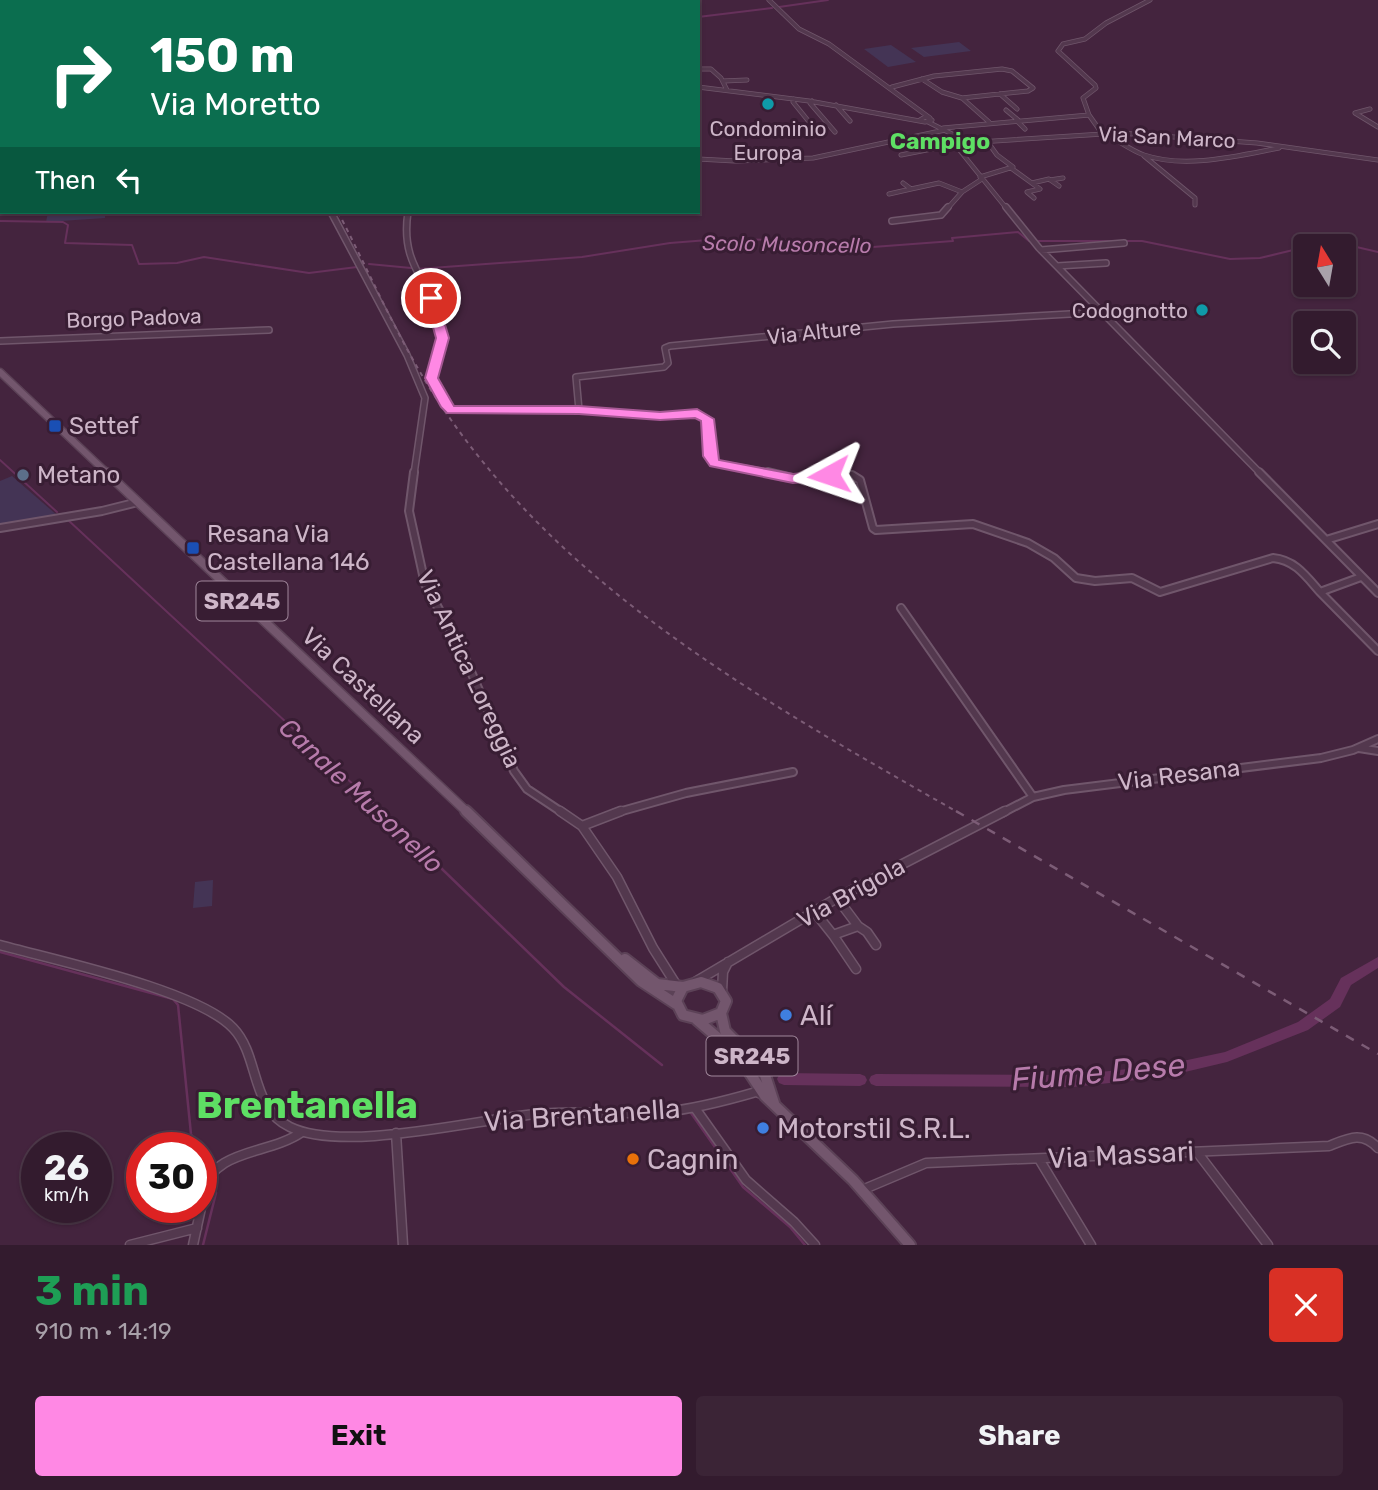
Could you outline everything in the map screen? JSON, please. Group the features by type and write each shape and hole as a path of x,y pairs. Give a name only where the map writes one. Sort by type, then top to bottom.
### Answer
{"main road":[{"name":"Via Castellana","path":"1,373 603,942 641,981 671,1001"},
{"name":"Via Castellana","path":"603,942 654,984 681,986"},
{"name":"SR245","path":"681,986 710,984 722,990 726,1001 721,1013 725,1031 763,1069 770,1095 776,1105"},
{"path":"671,1001 681,986"},
{"name":"SR245","path":"671,1001 683,1015 697,1020 736,1053 759,1092 776,1105 862,1190 910,1245"},
{"name":"SR245","path":"697,1020 708,1019 721,1013"}],"street":[{"path":"769,0 796,27 827,43 891,87 926,118 950,133 981,178 1041,250 1105,312 1378,593"},
{"path":"1150,0 1105,23 1085,39 1063,44 1058,51 1096,85 1096,88 1083,98 1088,115 1102,132 1144,155 1184,159 1237,155 1283,146"},
{"path":"700,69 711,69 723,81 727,90"},
{"path":"891,87 922,79 1002,69 1012,71 1033,88 1028,91 962,98 942,92 922,79"},
{"path":"723,81 747,80"},
{"path":"700,88 926,118"},
{"path":"1000,94 1017,109 1006,110 1025,129"},
{"path":"962,98 989,122"},
{"path":"794,99 793,102 810,123"},
{"path":"812,101 810,104 835,132"},
{"path":"836,105 850,121"},
{"path":"1370,109 1355,113 1378,127"},
{"path":"700,159 736,162 813,158 943,128 1088,115"},
{"name":"Via San Marco","path":"901,155 958,142 1102,132 1283,146 1378,160"},
{"path":"987,141 999,157 1012,165 1011,168 1040,189 1027,192 1034,198"},
{"path":"1144,155 1145,159 1195,198 1195,205"},
{"path":"892,221 941,215 962,192 981,178 1011,168"},
{"path":"1032,183 1063,178"},
{"path":"1050,180 1059,186"},
{"path":"903,183 911,188"},
{"path":"890,194 939,183 962,192"},
{"name":"Via Antica Loreggia","path":"332,214 407,355 425,398 409,511 425,584 462,651 514,771 527,789 582,826 617,877 653,948 681,986"},
{"path":"408,214 404,229 407,251 431,298 442,332 442,345 434,363 432,380 447,407 456,410 579,410 660,416 697,414 708,419 710,456 715,463 793,478 856,476 860,481 873,528 878,531 973,524 1015,537 1043,551 1076,578 1095,581 1132,578 1156,592 1217,576 1251,563 1280,558 1293,565 1378,651"},
{"path":"1041,250 1124,243"},
{"path":"1056,266 1106,263"},
{"name":"Via Alture","path":"579,410 576,377 664,367 668,363 665,348 670,346 893,324 1105,312"},
{"name":"Borgo Padova","path":"0,341 269,330"},
{"path":"0,528 103,511 138,502"},
{"path":"1326,540 1378,524"},
{"path":"1320,592 1362,577"},
{"path":"901,608 1033,797"},
{"name":"Via Resana","path":"982,821 1033,797 1064,790 1321,758 1360,748 1378,739"},
{"path":"1360,748 1365,751 1378,751"},
{"path":"582,826 620,809 665,797 793,772"},
{"name":"Via Brigola","path":"681,986 730,961 837,898 982,821"},
{"path":"837,898 876,945"},
{"path":"814,911 856,969"},
{"path":"833,935 858,926"},
{"name":"Via Brentanella","path":"0,945 183,1000 225,1021 237,1034 269,1110 284,1124 302,1132 331,1135 396,1133 547,1113 664,1112 695,1108 759,1092"},
{"path":"722,990 723,972 730,961"},
{"path":"751,1056 758,1076 759,1092"},
{"path":"736,1097 746,1089 750,1075"},
{"name":"Via Brentanella","path":"695,1108 746,1180 794,1222 815,1245"},
{"path":"217,1166 227,1160 282,1143 302,1132"},
{"path":"396,1133 403,1245"},
{"name":"Via Massari","path":"862,1190 919,1164 1329,1146 1362,1135 1369,1137 1378,1148"},
{"path":"1197,1152 1268,1245"},
{"path":"1039,1159 1091,1245"},
{"path":"193,1245 198,1223"},
{"path":"130,1245 197,1228"}],"shaded area":[{"path":"959,42 971,51 924,57 911,48"},
{"path":"891,45 916,62 888,67 864,49"},
{"path":"48,214 105,214 105,218 46,222"},
{"path":"12,476 58,516 0,526 0,481"},
{"path":"213,880 212,906 193,908 195,882"}],"waterway":[{"path":"779,7 828,0"},
{"path":"700,17 772,8"},
{"name":"Scolo Musoncello","path":"0,221 63,222 68,225 65,243 132,245 139,264 177,263 204,257 309,273 357,267"},
{"name":"Scolo Musoncello","path":"417,269 582,257 670,243 721,239 789,240 846,249 953,241 952,238 1018,232 1029,241"},
{"name":"Scolo Musoncello","path":"1038,241 1116,241"},
{"name":"Scolo Musoncello","path":"1125,241 1142,241 1230,259 1260,258 1331,241 1378,252"},
{"name":"Scolo Musoncello","path":"369,264 411,268"},
{"name":"Canale Musonello","path":"0,460 57,512"},
{"name":"Canale Musonello","path":"68,520 384,813"},
{"name":"Canale Musonello","path":"382,811 564,987 662,1065"},
{"path":"0,952 173,999 178,1005 191,1132"},
{"name":"Fiume Dese","path":"1317,1016 1335,1003 1346,982 1378,962"},
{"name":"Fiume Dese","path":"876,1080 1073,1081 1164,1071 1227,1057 1303,1026 1312,1019"},
{"name":"Fiume Dese","path":"784,1079 860,1080"},
{"name":"Canale Musonello","path":"691,1113 743,1187 790,1227 805,1245"},
{"path":"203,1245 208,1223"}],"railway":[{"path":"339,214 404,343 433,393 499,482 556,540 616,594 681,643 818,731 959,813"},
{"path":"956,811 1378,1054"}],"place":[{"name":"Condominio Europa","path":"768,104"},
{"name":"Codognotto","path":"1202,310"},
{"name":"Settef","path":"55,426"},
{"name":"Metano","path":"23,475"},
{"name":"Resana Via Castellana 146","path":"193,548"},
{"name":"Alí","path":"786,1015"},
{"name":"Motorstil S.R.L.","path":"763,1128"},
{"name":"Cagnin","path":"633,1159"}],"district":[{"name":"Campigo","path":"940,141"},
{"name":"Brentanella","path":"307,1105"}],"route":[{"path":"431,298 442,338 431,378 447,407 452,410 579,410 660,416 697,414 708,419 710,456 715,463 793,478 829,475"}]}
